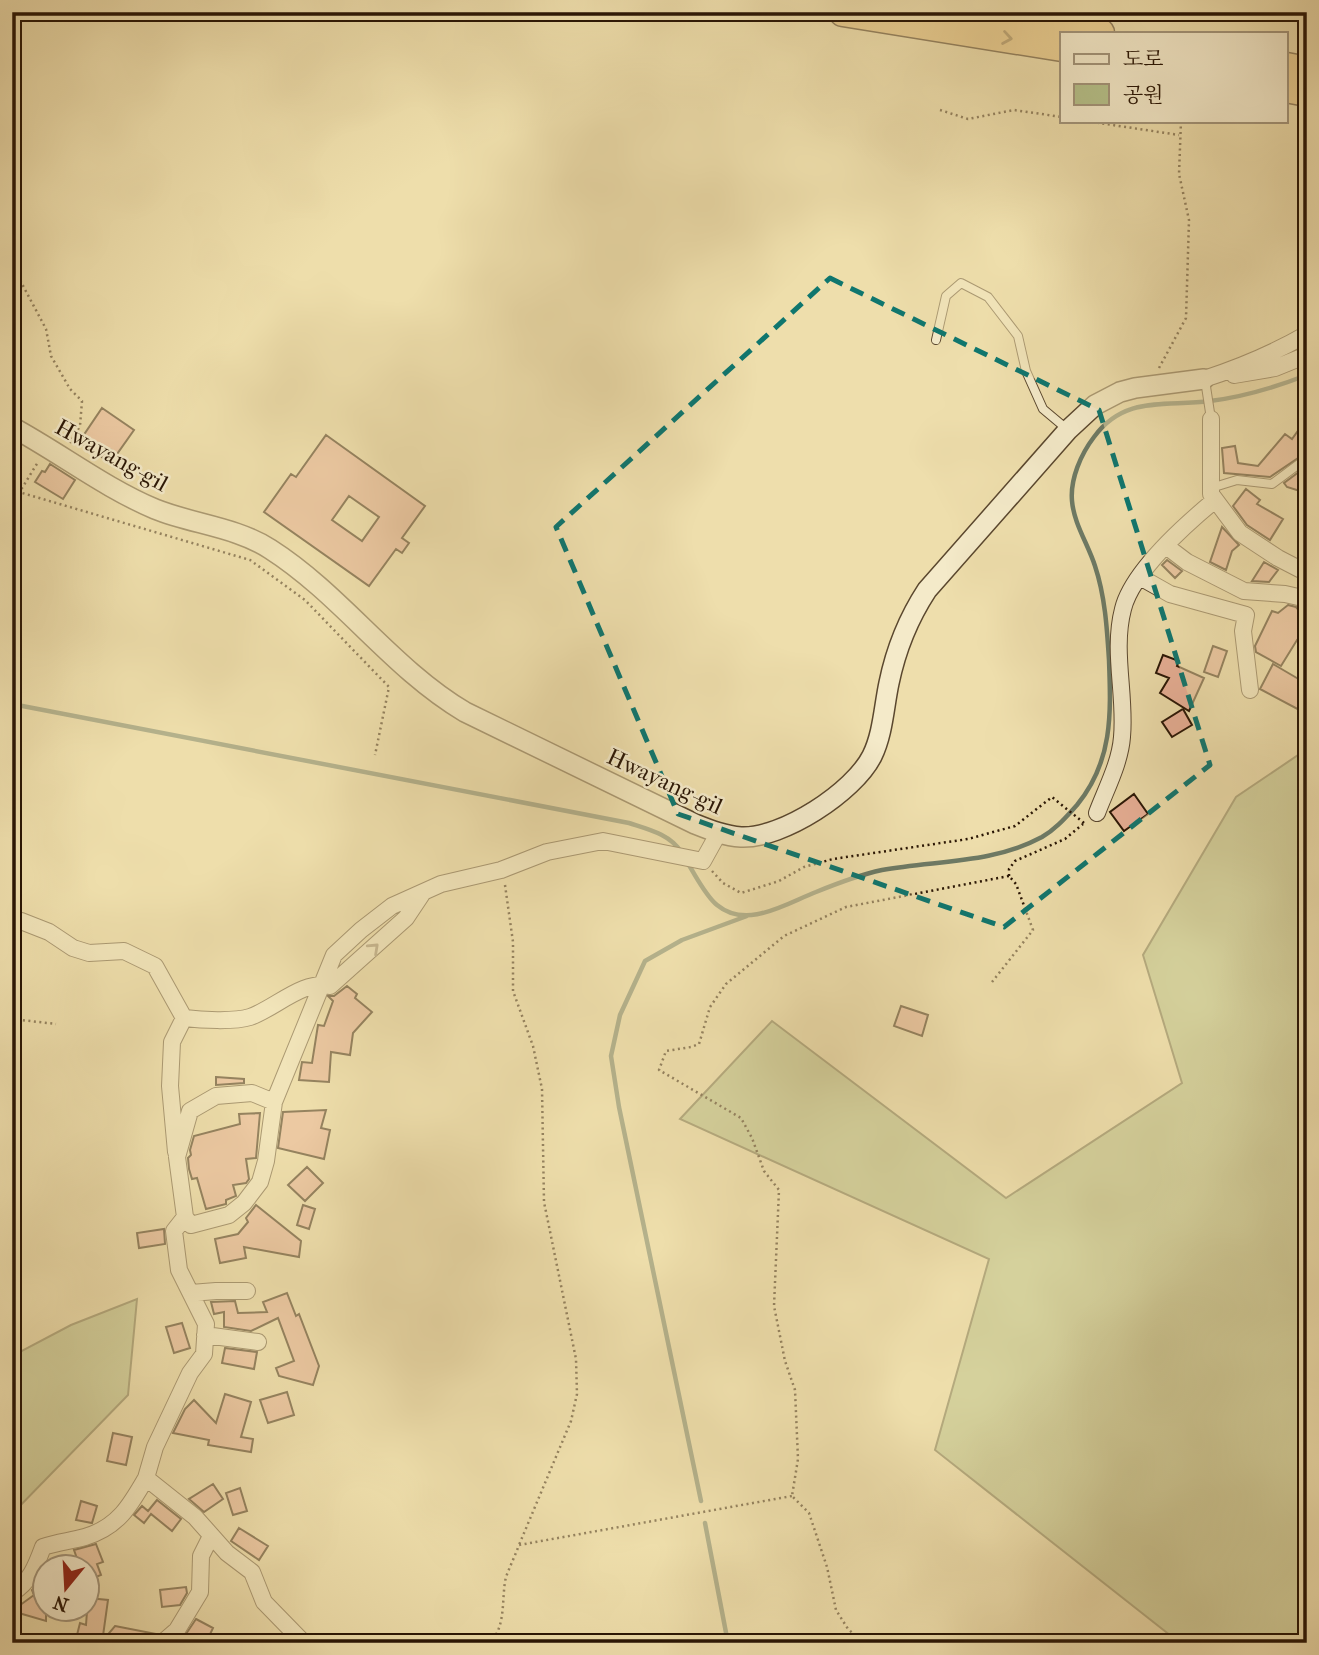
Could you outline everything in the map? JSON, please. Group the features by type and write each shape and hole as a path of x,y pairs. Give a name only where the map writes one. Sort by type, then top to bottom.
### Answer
{"highway":[{"path":"843,12 1060,47"},
{"path":"978,12 1094,32"},
{"path":"1288,67 1307,71"},
{"path":"1288,88 1307,92"}],"street":[{"name":"Hwayang-gil","path":"1205,387 1237,368 1278,351 1307,334"},
{"name":"Hwayang-gil","path":"12,427 155,509 266,546 326,591 384,649 439,697 477,718 718,834 749,836 776,830 807,815 849,786 862,773 874,754 894,658 914,609 927,590 1068,430 1095,405 1119,392 1149,386 1205,387 1307,355"},
{"path":"1211,419 1213,494 1240,533 1307,573"},
{"path":"1090,818 1113,773 1122,740 1123,710 1118,638 1123,607 1140,577 1213,494"},
{"path":"1166,546 1187,562 1244,591 1285,594 1307,599"},
{"path":"1140,577 1170,594 1246,614 1243,631 1250,690"},
{"path":"184,1018 172,1042 170,1086 185,1217 191,1225 229,1215 260,1182 266,1161 274,1102 321,983 334,956 392,906 441,884 501,870 547,852 603,841 700,860 718,834"},
{"path":"184,1018 198,1020 249,1017 321,983 330,986 406,918 422,894"},
{"path":"12,920 49,932 73,948 89,953 124,951 155,966 184,1018"},
{"path":"177,1157 190,1111 216,1096 252,1093 274,1102"},
{"path":"12,1593 33,1573 43,1547 106,1529 126,1512 146,1478 155,1447 190,1373 204,1354 206,1324 179,1270 174,1231 185,1217"},
{"path":"191,1293 216,1290 247,1291"},
{"path":"205,1335 258,1342"},
{"path":"146,1478 195,1517 227,1553 252,1572 264,1602 304,1643"},
{"path":"162,1643 177,1630 200,1592 201,1556 211,1536"}],"lane":[{"path":"936,340 946,296 961,284 988,297 1018,336 1026,371 1043,409 1068,430"},
{"path":"1205,387 1211,419"},
{"path":"1213,494 1237,480 1272,484 1307,458"}],"path":[{"path":"940,110 968,119 1014,110 1060,117"},
{"path":"1093,122 1179,135"},
{"path":"1149,386 1186,317 1189,219 1179,174 1181,122"},
{"path":"12,254 21,282 46,329 51,356 70,389 82,401 80,426 19,493 12,526"},
{"path":"12,490 250,561 305,600 389,687 375,755"},
{"path":"700,860 723,883 741,893 779,881 804,867 833,859 968,839 1015,826 1052,797 1078,819 1090,818"},
{"path":"992,982 1033,930 1016,884 1009,876 1009,869 1015,862 1065,839 1090,818"},
{"path":"489,1643 494,1639 502,1613 506,1579 571,1421 577,1394 576,1359 544,1202 542,1089 533,1046 513,991 513,942 501,870"},
{"path":"792,1496 798,1459 795,1390 785,1361 774,1306 779,1189 764,1171 752,1138 741,1118 659,1070 666,1051 699,1044 710,1007 726,984 784,936 846,907 1009,876"},
{"path":"12,1019 56,1024"},
{"path":"519,1545 792,1496"},
{"path":"792,1496 808,1513 827,1567 836,1610 848,1629 864,1643"}],"highlighted area":[{"path":"830,278 1099,410 1210,765 1004,927 678,814 556,527"}],"green space":[{"path":"1307,749 1307,1643 1180,1643 935,1450 989,1259 680,1119 772,1021 1006,1198 1182,1083 1143,955 1236,797"},
{"path":"137,1299 128,1395 12,1514 12,1356 71,1325"}],"building":[{"path":"102,408 134,430 117,454 110,449 103,458 79,442"},
{"path":"1307,418 1307,452 1270,477 1224,473 1222,448 1235,446 1238,463 1258,466 1285,434 1292,439"},
{"path":"326,435 425,506 402,538 409,543 402,553 396,549 369,586 264,512 291,474 296,477","holes":["349,496 379,517 362,541 332,520"]},
{"path":"50,464 75,480 63,499 35,482"},
{"path":"1307,466 1307,480 1300,491 1287,487 1284,483"},
{"path":"1246,489 1260,500 1257,504 1283,519 1270,540 1247,525 1233,506"},
{"path":"1222,527 1239,545 1232,551 1226,570 1210,562"},
{"path":"1167,560 1182,571 1175,578 1162,565"},
{"path":"1264,562 1278,570 1269,582 1252,581"},
{"path":"1288,605 1296,607 1307,620 1307,646 1297,640 1281,666 1256,652 1255,646 1272,611 1278,613"},
{"path":"1213,646 1227,651 1218,677 1204,672"},
{"path":"1163,655 1179,661 1177,666 1204,678 1189,711 1160,693 1169,678 1156,673"},
{"path":"1273,664 1307,684 1307,714 1260,689"},
{"path":"1183,709 1192,725 1172,737 1162,722"},
{"path":"1134,794 1148,814 1124,831 1110,812"},
{"path":"347,986 357,994 355,998 372,1012 353,1033 350,1055 331,1052 329,1082 299,1080 302,1062 312,1063 318,1025 324,1026 333,1001 328,996 334,996"},
{"path":"901,1006 928,1015 922,1036 894,1026"},
{"path":"216,1077 244,1079 244,1083 216,1085"},
{"path":"326,1110 321,1128 330,1130 324,1159 278,1148 283,1112"},
{"path":"260,1113 256,1158 246,1159 249,1179 246,1183 233,1185 236,1196 226,1200 226,1204 206,1209 197,1178 192,1179 189,1169 188,1158 191,1155 194,1136 240,1124 239,1114"},
{"path":"307,1167 323,1183 305,1201 288,1185"},
{"path":"256,1205 301,1241 299,1257 244,1247 246,1258 220,1263 215,1239 238,1234 248,1222 246,1218"},
{"path":"303,1205 315,1209 309,1229 297,1225"},
{"path":"164,1229 165,1244 139,1248 137,1233"},
{"path":"287,1293 296,1316 299,1314 319,1366 313,1385 279,1376 276,1368 294,1361 278,1318 251,1331 224,1327 224,1312 214,1314 211,1302 235,1301 238,1313 267,1312 263,1302"},
{"path":"182,1323 190,1348 174,1353 166,1327"},
{"path":"225,1348 257,1352 254,1369 222,1363"},
{"path":"287,1392 294,1415 268,1423 260,1400"},
{"path":"225,1394 251,1402 241,1437 253,1439 251,1452 208,1445 209,1440 173,1433 185,1409 194,1400 216,1423"},
{"path":"113,1433 132,1437 126,1465 107,1461"},
{"path":"213,1484 223,1499 204,1512 189,1499"},
{"path":"240,1488 247,1511 233,1515 226,1493"},
{"path":"157,1500 181,1519 172,1531 151,1514 144,1523 134,1515 142,1506 148,1511"},
{"path":"81,1501 97,1506 92,1523 76,1520"},
{"path":"239,1528 268,1546 259,1560 231,1541"},
{"path":"96,1544 100,1554 75,1554 74,1550"},
{"path":"186,1587 187,1593 180,1605 162,1607 160,1590"},
{"path":"32,1596 32,1617 12,1611"},
{"path":"102,1599 108,1600 102,1643 75,1643 80,1624 102,1624"},
{"path":"196,1619 213,1628 206,1643 196,1643 184,1637"},
{"path":"115,1626 156,1634 152,1643 123,1643 104,1639"}],"waterway":[{"path":"687,862 717,905 729,912 754,915 780,908 865,874 984,857 1023,846 1052,830 1077,805 1089,788 1103,754 1109,718 1109,660 1103,600 1095,566 1078,526 1072,501 1077,467 1085,451 1106,424 1119,414 1132,409 1235,397 1307,375"},
{"path":"12,704 629,823 664,836 681,852"},
{"path":"701,1501 619,1107 611,1056 620,1015 645,961 682,940 747,916"},
{"path":"705,1523 728,1643"}]}
